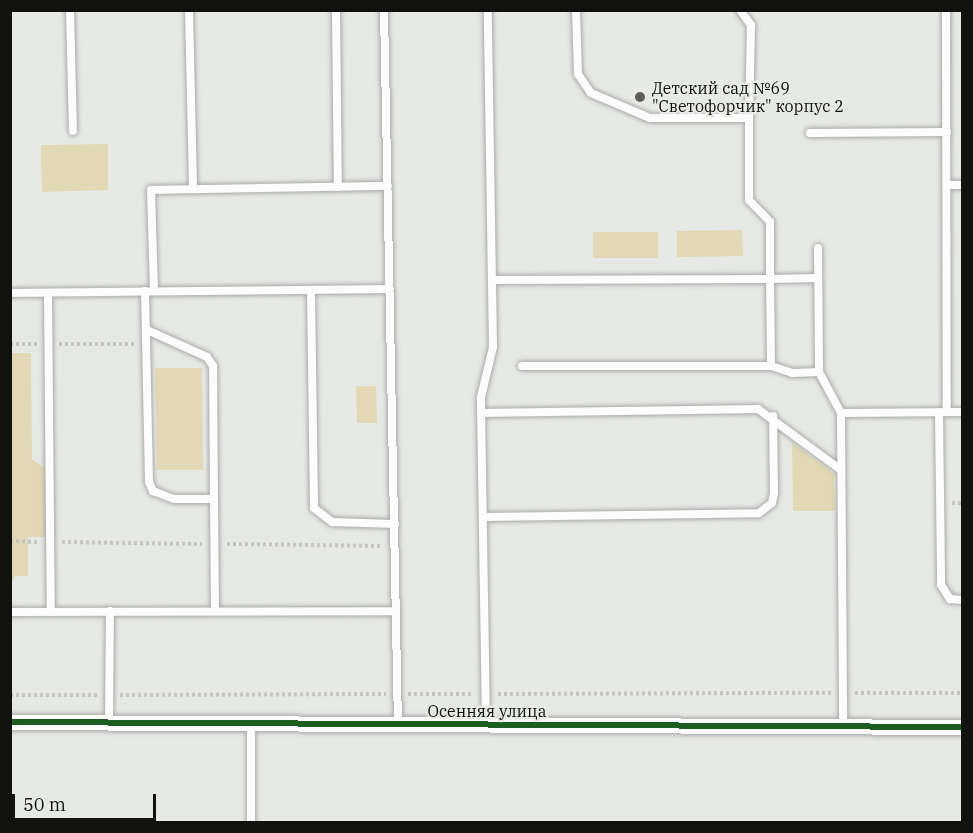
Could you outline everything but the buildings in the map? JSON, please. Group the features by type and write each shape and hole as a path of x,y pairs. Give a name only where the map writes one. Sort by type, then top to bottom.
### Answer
{"street":[{"name":"Осенняя улица","path":"10,722 963,727"}],"lane":[{"path":"70,10 73,131"},
{"path":"189,10 193,189"},
{"path":"336,10 338,187"},
{"path":"384,10 398,724"},
{"path":"486,724 481,398 494,347 488,10"},
{"path":"576,10 578,74 591,93 650,118 749,118"},
{"path":"740,10 751,25 749,200 750,206 770,222 771,366"},
{"path":"946,10 947,185 941,585 950,599 963,600"},
{"path":"810,133 947,132"},
{"path":"947,185 963,184"},
{"path":"214,499 168,497 153,491 149,482 147,330 150,291 151,190 388,186"},
{"path":"818,248 819,372 841,413 843,726"},
{"path":"492,280 818,278"},
{"path":"10,293 390,289"},
{"path":"311,290 314,508 321,518 332,522 395,524"},
{"path":"48,292 51,612"},
{"path":"147,330 207,357 213,366 215,611"},
{"path":"522,366 771,366 792,373 819,372"},
{"path":"481,413 759,409 773,416 841,470"},
{"path":"841,413 963,412"},
{"path":"483,517 759,513 772,502 774,493 773,416"},
{"path":"109,722 110,611"},
{"path":"10,612 396,611"},
{"path":"251,723 251,822"}],"path":[{"path":"10,345 147,344"}],"shaded area":[{"path":"108,144 108,190 42,192 41,145"},
{"path":"742,230 743,256 677,257 677,231"},
{"path":"593,232 658,232 658,258 593,258"},
{"path":"11,353 31,353 32,460 46,468 46,537 28,537 28,576 15,576 11,584"},
{"path":"155,368 202,368 203,470 157,470"},
{"path":"356,386 376,386 377,423 357,423"},
{"path":"792,442 834,474 835,511 793,511"}],"cycle path":[{"path":"10,722 962,727"}],"place":[{"name":"Детский сад №69 \"Светофорчик\" корпус 2","path":"640,97"}]}
